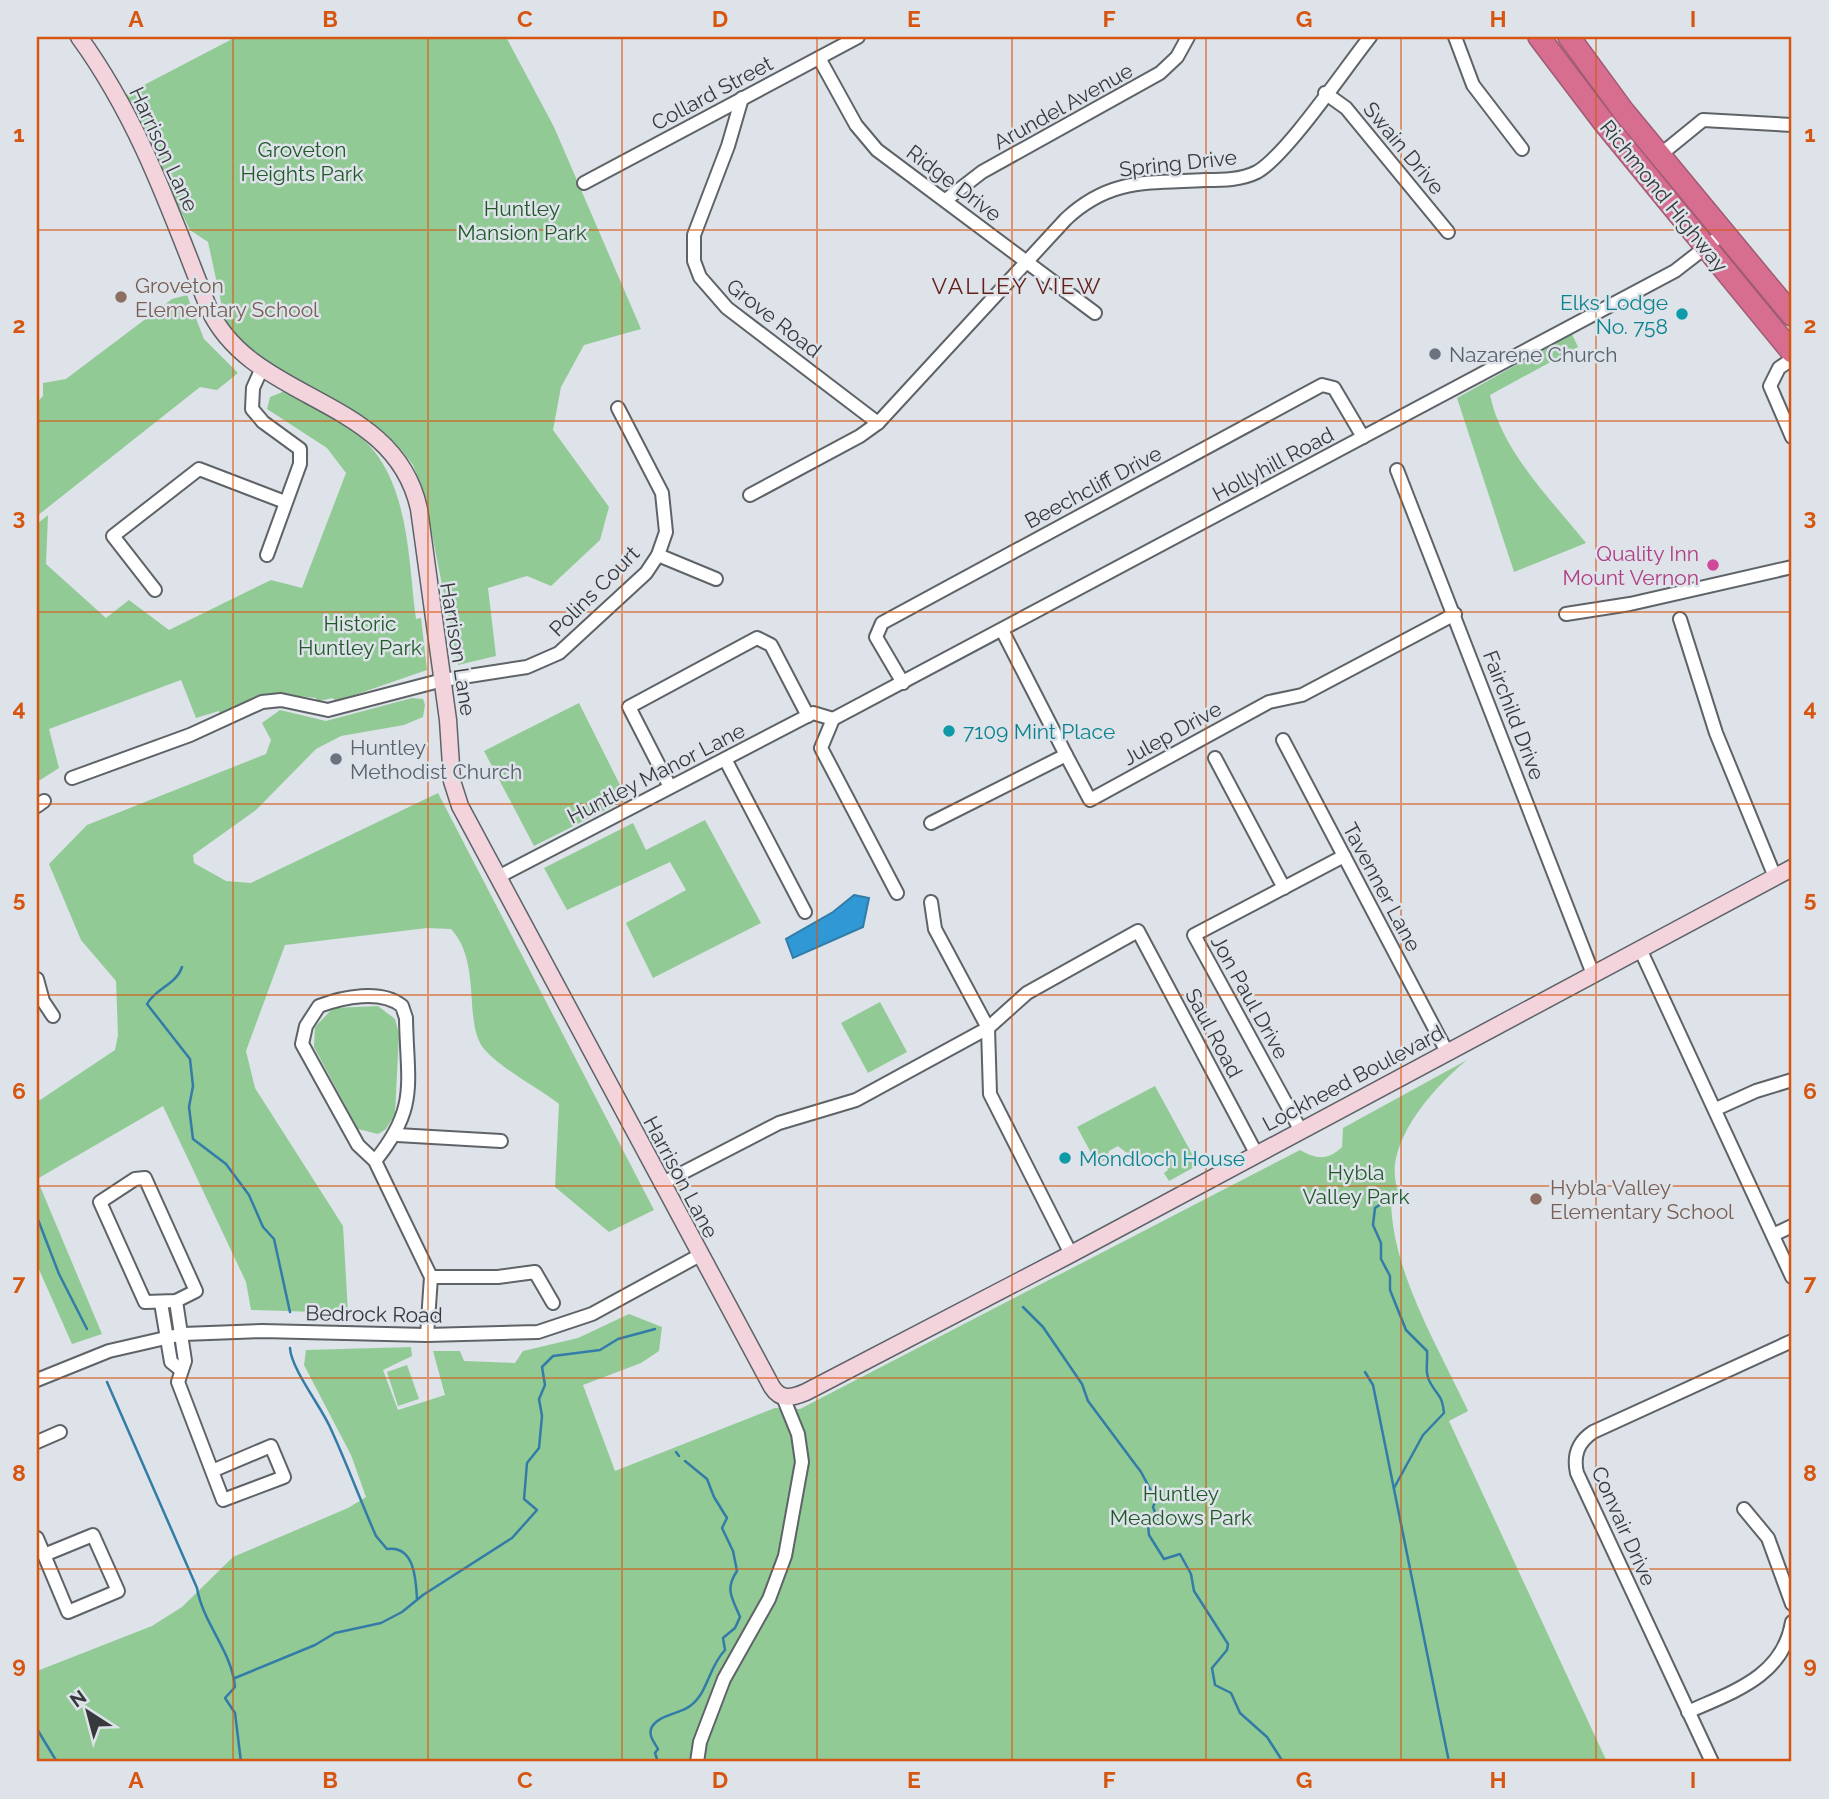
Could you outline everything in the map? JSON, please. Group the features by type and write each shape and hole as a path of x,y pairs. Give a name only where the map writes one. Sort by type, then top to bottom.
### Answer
{"highway":[{"name":"Richmond Highway","path":"1539,37 1591,107 1792,352"},
{"name":"Richmond Highway","path":"1569,37 1590,69 1792,315"}],"street":[{"name":"Harrison Lane","path":"79,37 137,129 216,324 236,349 261,368 324,402 366,429 389,449 403,466 419,509 425,575 443,680 455,794 661,1184 772,1387 783,1397"},
{"name":"Collard Street","path":"584,183 858,37"},
{"name":"Arundel Avenue","path":"947,199 982,172 1160,73 1177,57 1188,37"},
{"name":"Spring Drive","path":"750,495 860,436 878,423 1066,219 1089,199 1106,190 1133,183 1232,179 1258,171 1276,157 1370,37"},
{"path":"1455,37 1473,85 1522,149"},
{"name":"Ridge Drive","path":"819,58 866,139 1095,313"},
{"name":"Swain Drive","path":"1325,93 1346,108 1448,232"},
{"name":"Grove Road","path":"742,98 728,146 694,235 694,261 700,277 719,302 878,423"},
{"path":"1660,155 1703,120 1792,125"},
{"name":"Hollyhill Road","path":"833,719 1675,271 1724,233"},
{"path":"1792,359 1779,368 1770,386 1792,438"},
{"path":"261,368 253,388 252,410 263,422 300,449 300,464 267,555"},
{"name":"Beechcliff Drive","path":"903,683 876,636 882,623 1310,391 1322,385 1334,388 1363,437"},
{"name":"Polins Court","path":"72,778 190,735 262,702 281,700 328,710 443,680 527,667 547,660 566,648 646,573 658,555 667,522 663,493 618,408"},
{"path":"155,590 113,536 199,469 285,502"},
{"name":"Fairchild Drive","path":"1397,470 1594,974"},
{"path":"658,555 716,579"},
{"path":"1566,614 1630,604 1792,567"},
{"name":"Julep Drive","path":"1066,755 1090,800 1269,702 1302,695 1455,614"},
{"path":"1680,619 1716,733 1775,877"},
{"path":"931,823 1066,755 1002,630"},
{"path":"670,787 629,707 757,638 771,645 808,716 813,713 833,719 821,748 897,893"},
{"name":"Huntley Manor Lane","path":"498,877 808,716"},
{"name":"Tavenner Lane","path":"1283,740 1447,1052"},
{"path":"1215,758 1284,888"},
{"path":"725,759 805,912"},
{"name":"Jon Paul Drive","path":"1300,1129 1194,935 1344,856"},
{"name":"Lockheed Boulevard","path":"783,1397 792,1398 806,1392 1070,1254 1792,867"},
{"path":"931,902 935,929 988,1028 990,1094 1070,1254"},
{"name":"Saul Road","path":"988,1028 1027,993 1138,931 1255,1153"},
{"path":"1640,949 1792,1277"},
{"path":"37,979 43,1001 53,1016"},
{"path":"375,1161 397,1135 408,1104 406,1018 402,1006 383,996 338,1000 319,1006 306,1026 302,1044 358,1145 375,1161 431,1277 427,1335"},
{"path":"661,1184 779,1122 856,1100 988,1028"},
{"path":"1716,1109 1756,1091 1792,1080"},
{"path":"397,1135 501,1141"},
{"path":"145,1178 148,1182 197,1291 176,1301 145,1302 100,1202 135,1179 145,1178"},
{"path":"1773,1234 1792,1226"},
{"name":"Bedrock Road","path":"37,1380 88,1358 183,1334 262,1331 519,1335 566,1324 592,1314 700,1255"},
{"path":"431,1277 498,1277 535,1272 553,1303"},
{"path":"176,1301 186,1361 178,1382 223,1500 284,1477 271,1446 212,1471"},
{"path":"161,1303 172,1362 181,1370"},
{"name":"Convair Drive","path":"1712,1762 1577,1473 1575,1455 1583,1440 1593,1432 1792,1341"},
{"path":"697,1762 700,1742 724,1679 769,1599 785,1556 802,1462 798,1434 783,1397"},
{"path":"37,1442 60,1432"},
{"path":"1744,1509 1768,1538 1791,1593 1792,1604"},
{"path":"37,1538 44,1555 68,1612 118,1591 93,1535 44,1555"},
{"path":"1688,1712 1761,1676 1782,1652 1792,1622"}],"green space":[{"path":"236,37 506,37 554,127 641,329 584,345 561,387 553,430 609,507 600,540 551,586 527,576 488,588 496,656 458,665 424,494 413,465 400,449 362,418 241,345 226,325 208,242 190,230 136,118 136,108 125,95"},
{"path":"187,295 204,339 238,373 217,390 200,387 37,516 37,402 43,396 43,383 66,379 172,299"},
{"path":"1572,334 1578,347 1490,395 1496,416 1516,455 1586,543 1514,572 1457,398"},
{"name":"Historic Huntley Park","path":"285,391 356,433 379,458 390,478 404,524 416,619 421,618 427,670 337,701 332,698 316,702 316,698 271,693 220,714 219,711 196,718 181,680 49,729 59,768 37,782 37,524 48,515 46,564 106,618 129,600 169,630 271,580 302,588 346,473 327,448 267,409 270,397"},
{"path":"412,698 423,699 423,717 404,725 341,736 316,749 256,810 193,855 194,863 226,881 251,883 438,793 654,1210 609,1232 555,1187 559,1104 492,1057 478,1039 467,959 461,943 451,929 427,928 285,945 246,1051 255,1088 343,1226 348,1313 251,1310 246,1282 163,1106 37,1179 37,1102 115,1050 118,1035 116,981 81,940 49,864 87,825 266,754 271,740 262,723 280,710 326,721"},
{"path":"579,703 627,799 534,846 484,751"},
{"path":"705,820 761,923 653,978 626,923 686,890 670,862 567,910 544,868 633,823 646,850"},
{"path":"880,1002 907,1052 868,1073 841,1023"},
{"path":"378,1006 395,1019 399,1034 395,1114 386,1129 378,1134 358,1129 314,1047 315,1027 333,1008"},
{"name":"Huntley Meadows Park","path":"1467,1060 1426,1102 1403,1138 1395,1175 1399,1193 1391,1196 1398,1251 1418,1307 1468,1411 1449,1421 1607,1762 37,1762 37,1671 152,1626 182,1607 233,1557 348,1508 366,1497 351,1455 304,1365 306,1350 411,1347 412,1356 383,1370 398,1410 445,1395 433,1351 460,1351 464,1361 515,1363 523,1351 578,1338 629,1314 662,1327 659,1351 641,1363 583,1385 615,1471 775,1408 800,1409 1300,1150 1317,1157 1332,1155 1342,1147 1343,1128"},
{"path":"1155,1086 1198,1165 1169,1181 1164,1173 1168,1170 1158,1152 1138,1162 1118,1146 1109,1151 1107,1159 1097,1164 1077,1127"},
{"path":"37,1179 102,1334 72,1344 37,1265"},
{"path":"407,1365 419,1399 398,1406 387,1372"}],"water":[{"path":"854,895 869,898 863,927 793,958 786,939 833,912"}],"waterway":[{"path":"182,967 175,978 147,1004 190,1059 193,1086 189,1107 193,1139 226,1164 249,1195 263,1227 274,1239 290,1312"},
{"path":"1384,1202 1375,1208 1373,1225 1381,1243 1381,1259 1390,1276 1390,1290 1406,1330 1427,1351 1428,1376 1441,1400 1444,1413 1423,1435 1394,1488"},
{"path":"37,1217 59,1274 87,1329"},
{"path":"1023,1307 1043,1327 1082,1384 1088,1401 1141,1472 1156,1500 1153,1507 1157,1518 1148,1525 1149,1535 1164,1559 1180,1554 1191,1574 1194,1591 1228,1644 1227,1650 1212,1668 1215,1685 1231,1693 1240,1713 1267,1737 1283,1762"},
{"path":"235,1678 315,1645 335,1633 381,1623 402,1612 423,1595 512,1538 537,1510 524,1499 527,1463 539,1448 542,1416 539,1399 545,1385 542,1367 553,1356 600,1350 618,1339 655,1329"},
{"path":"290,1348 300,1376 335,1439 376,1536 387,1549 403,1552 412,1565 417,1599"},
{"path":"1365,1372 1373,1385 1449,1762"},
{"path":"107,1382 197,1588 205,1614 229,1661 235,1687 225,1698 235,1713 241,1762"},
{"path":"676,1452 679,1456"},
{"path":"658,1762 655,1753 658,1749 651,1737 651,1729 658,1721 686,1709 696,1701 725,1650 723,1638 735,1628 740,1617 730,1589 737,1571 733,1551 722,1528 727,1518 707,1479 685,1461"},
{"path":"37,1729 57,1762"}],"place":[{"name":"Groveton Elementary School","path":"121,297"},
{"name":"Elks Lodge No. 758","path":"1682,314"},
{"name":"Nazarene Church","path":"1435,354"},
{"name":"Quality Inn Mount Vernon","path":"1713,565"},
{"name":"7109 Mint Place","path":"949,731"},
{"name":"Huntley Methodist Church","path":"336,759"},
{"name":"Mondloch House","path":"1065,1158"},
{"name":"Hybla Valley Elementary School","path":"1536,1199"}],"district":[{"name":"VALLEY VIEW","path":"1017,285"}],"park label":[{"name":"Groveton Heights Park","path":"302,161"},
{"name":"Huntley Mansion Park","path":"522,220"},
{"name":"Hybla Valley Park","path":"1356,1184"}]}
